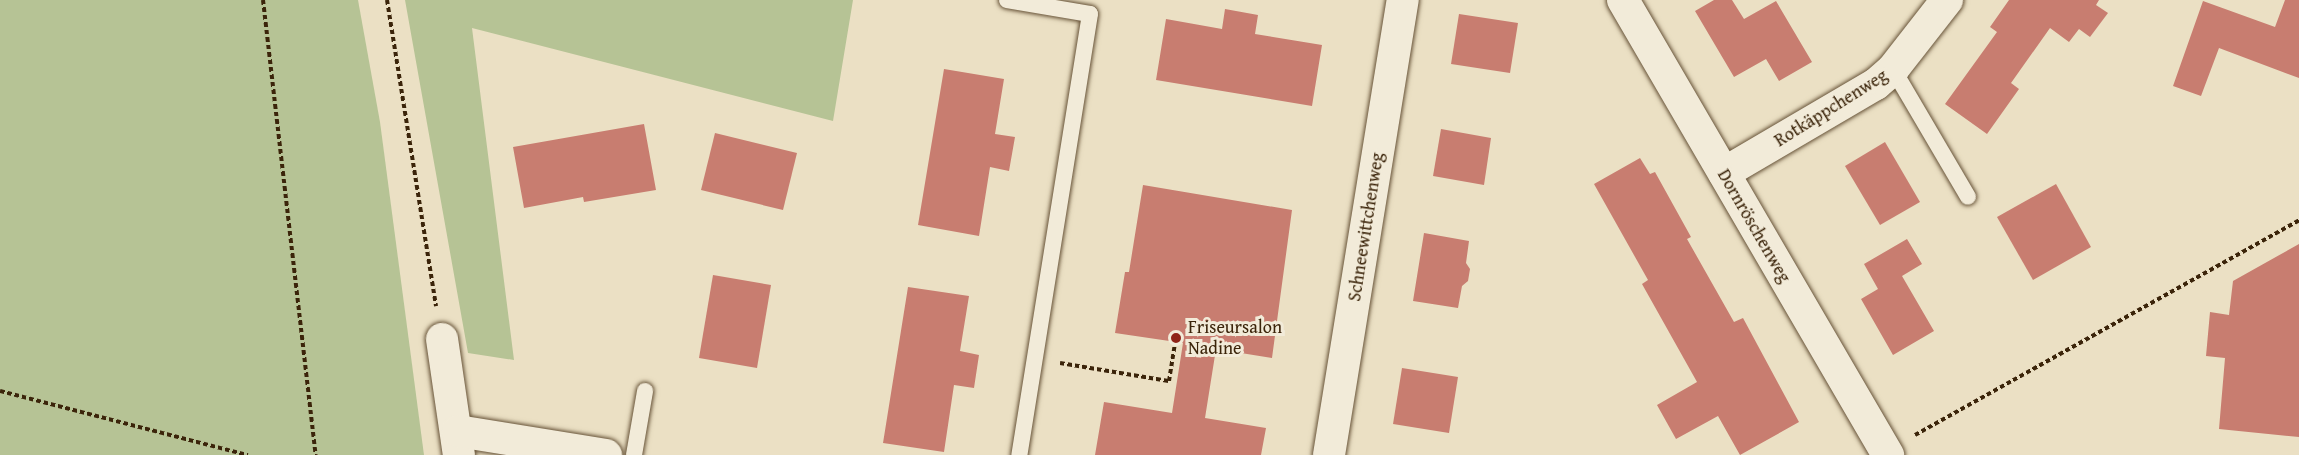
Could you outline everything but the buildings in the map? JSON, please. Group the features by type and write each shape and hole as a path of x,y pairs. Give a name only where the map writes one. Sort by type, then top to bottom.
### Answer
{"street":[{"name":"Schneewittchenweg","path":"1329,455 1403,0"},
{"name":"Dornröschenweg","path":"1623,0 1884,454"},
{"name":"Rotkäppchenweg","path":"1724,173 1876,84 1893,69 1947,0"},
{"path":"442,339 459,443 606,455"}],"lane":[{"path":"1007,0 1090,14 1019,455"},
{"path":"1893,69 1968,197"},
{"path":"634,455 645,391"}],"path":[{"path":"262,0 316,455"},
{"path":"387,0 442,339"},
{"path":"1884,454 2299,220"},
{"path":"1034,359 1169,381 1175,342"},
{"path":"0,392 248,455"}],"green space":[{"path":"0,0 358,0 380,122 424,455 0,455"},
{"path":"405,0 853,0 833,121 472,28 514,360 468,353"}],"place":[{"name":"Friseursalon Nadine","path":"1176,338"}]}
